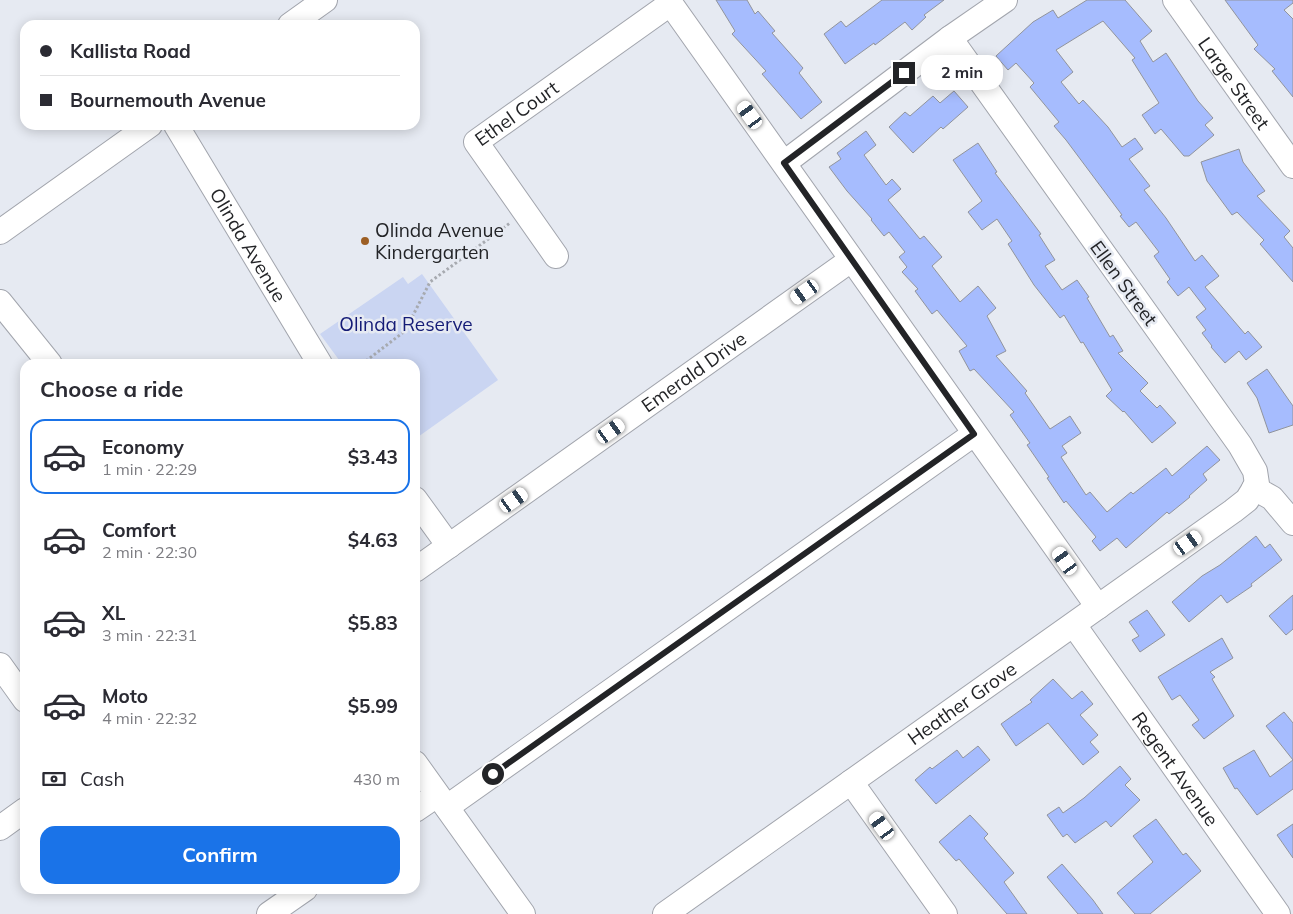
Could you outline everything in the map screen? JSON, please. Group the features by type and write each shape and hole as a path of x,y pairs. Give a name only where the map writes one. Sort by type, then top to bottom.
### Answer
{"street":[{"path":"297,20 325,0"},
{"path":"784,163 950,38 1005,0"},
{"name":"Large Street","path":"1175,0 1293,166"},
{"path":"669,2 1098,607"},
{"name":"Ethel Court","path":"556,256 476,142 669,2"},
{"name":"Ellen Street","path":"950,38 1240,445 1255,471 1257,484 1254,488"},
{"path":"0,232 143,130"},
{"name":"Olinda Avenue","path":"179,130 317,359"},
{"name":"Emerald Drive","path":"420,566 851,260"},
{"path":"0,302 46,359"},
{"path":"420,808 442,801 974,434"},
{"path":"1254,488 1272,498 1293,522"},
{"name":"Heather Grove","path":"665,914 1234,511 1247,500 1254,488"},
{"path":"420,506 449,546"},
{"name":"Regent Avenue","path":"1074,624 1278,914"},
{"path":"0,666 20,693"},
{"path":"420,770 523,914"},
{"path":"851,782 945,914"},
{"path":"0,828 20,814"},
{"path":"269,914 298,894"}],"path":[{"path":"368,359 404,331 430,282 525,212"}],"green space":[{"name":"Olinda Reserve","path":"422,274 498,380 420,435 420,359 338,359 320,334 403,277 408,284"}],"building":[{"path":"716,0 747,0 755,14 758,11 775,31 772,33 803,68 799,73 822,102 801,119 762,74 766,71 732,34 735,31"},
{"path":"882,0 944,0 924,15 926,17 912,30 905,22 875,45 874,43 845,64 824,34 841,21 846,27"},
{"path":"1087,0 1125,0 1152,31 1140,41 1153,62 1166,53 1198,101 1213,118 1205,125 1214,135 1189,156 1184,156 1161,129 1155,134 1142,115 1159,103 1132,60 1135,58 1103,21 1056,50 1073,72 1061,82 1079,104 1083,100 1108,127 1122,147 1135,138 1143,149 1129,159 1150,186 1144,190 1166,218 1195,261 1202,255 1219,276 1205,287 1245,334 1248,331 1262,347 1246,360 1239,351 1225,363 1211,347 1202,333 1206,330 1196,317 1206,309 1189,287 1178,296 1167,282 1170,279 1154,256 1159,252 1136,222 1129,227 1120,216 1122,215 1054,126 1059,122 1030,87 1034,83 1016,63 1008,70 996,56 1033,22 1053,10 1058,18"},
{"path":"1225,0 1293,0 1293,3 1284,10 1293,19 1293,97 1272,71 1275,69 1254,49 1258,45"},
{"path":"954,91 968,107 943,129 941,127 913,153 889,127 905,112 910,116 933,96 940,103"},
{"path":"866,131 876,145 864,155 886,185 892,179 901,189 888,200 920,239 924,236 942,257 932,266 960,302 978,286 996,308 987,316 1006,351 996,356 1027,391 1025,393 1050,429 1070,416 1081,433 1062,446 1067,453 1061,457 1086,495 1090,492 1107,512 1131,492 1133,494 1166,468 1172,476 1207,446 1220,460 1203,474 1207,480 1190,497 1169,514 1167,512 1126,548 1117,538 1100,551 1092,541 1096,537 1066,501 1064,503 1027,445 1030,443 1010,415 1014,412 974,369 970,371 959,351 967,346 937,310 932,314 915,291 918,289 902,272 907,267 899,257 905,252 889,232 884,236 829,167 841,159 837,153"},
{"path":"978,143 997,172 995,173 1041,234 1039,235 1055,260 1045,266 1062,290 1077,280 1089,297 1087,298 1110,337 1113,335 1123,351 1118,353 1148,383 1140,391 1157,408 1160,405 1176,423 1152,443 1124,411 1106,396 1112,390 1083,342 1081,343 1064,315 1060,318 1034,285 1008,244 1012,241 997,219 982,230 968,212 982,201 953,160"},
{"path":"1239,149 1243,162 1265,191 1257,196 1290,231 1284,237 1293,248 1293,282 1260,244 1264,240 1237,212 1232,215 1207,181 1201,162"},
{"path":"1267,369 1293,406 1293,425 1269,433 1257,398 1247,383"},
{"path":"1256,536 1265,548 1270,544 1282,560 1251,584 1252,586 1227,603 1221,595 1189,622 1172,602 1202,576 1220,565"},
{"path":"1293,595 1293,629 1286,635 1269,616"},
{"path":"1147,610 1165,635 1140,652 1132,640 1139,636 1129,622"},
{"path":"1222,638 1233,658 1210,672 1215,677 1212,679 1234,716 1204,739 1192,725 1199,720 1180,695 1172,700 1158,677"},
{"path":"1053,679 1072,699 1082,691 1093,704 1080,715 1098,735 1090,742 1099,752 1083,765 1048,723 1016,746 1001,724 1032,702 1030,700"},
{"path":"1284,712 1293,723 1293,760 1266,726"},
{"path":"978,746 990,760 936,804 915,780 930,767 932,769 957,750 963,758"},
{"path":"1254,750 1270,777 1293,760 1293,789 1257,815 1237,788 1235,789 1223,768"},
{"path":"1120,766 1131,779 1125,785 1140,800 1111,827 1106,821 1075,843 1067,834 1063,837 1047,815 1059,807 1063,813 1084,798"},
{"path":"970,815 988,834 984,838 1014,873 1004,882 1027,914 1007,914 959,859 956,861 939,842"},
{"path":"1156,819 1183,855 1186,853 1201,871 1150,914 1135,914 1117,893 1153,862 1133,836"},
{"path":"1293,824 1293,858 1277,835"},
{"path":"1062,864 1103,914 1078,914 1047,877"}],"place":[{"name":"Olinda Avenue Kindergarten","path":"365,241"}],"route":[{"path":"493,774 974,434 784,163 904,73"}]}
